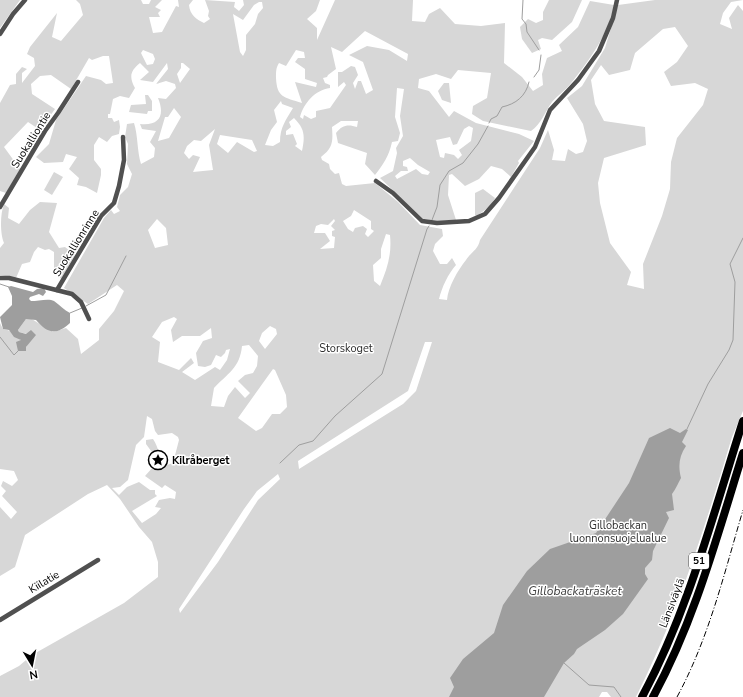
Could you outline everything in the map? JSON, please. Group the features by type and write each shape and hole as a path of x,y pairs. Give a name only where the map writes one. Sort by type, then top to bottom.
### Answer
{"highway":[{"name":"Länsiväylä","path":"642,697 667,648 689,593 743,421"},
{"name":"Länsiväylä","path":"653,697 677,651 697,600 743,453"}],"street":[{"path":"0,34 13,14 25,0"},
{"path":"376,181 393,193 422,222 464,222 485,214 495,203 535,147 550,110 578,80 599,50 613,18 617,0"},
{"name":"Suokalliontie","path":"0,207 45,131 78,82"},
{"name":"Suokallionrinne","path":"57,290 101,216 114,203 124,160 123,137"},
{"path":"0,278 9,278 57,290 77,297 85,308 89,320"},
{"name":"Kiilatie","path":"0,620 98,560"}],"green space":[{"path":"0,0 20,0 0,28"},
{"path":"76,0 141,0 143,4 149,4 151,0 162,0 155,7 161,10 158,13 160,17 149,17 153,33 162,32 176,6 179,7 178,0 193,0 189,5 192,14 204,23 210,19 205,0 235,2 234,7 239,11 244,5 243,0 320,0 316,11 307,19 317,28 317,40 335,0 413,0 412,21 425,22 429,14 440,8 455,24 481,26 505,23 504,63 522,77 533,91 543,85 542,74 547,58 562,51 559,45 578,27 590,1 614,5 608,26 598,46 570,85 552,102 540,121 531,131 483,121 472,114 473,106 487,98 491,73 458,70 451,79 436,74 419,79 418,88 429,91 449,117 454,111 476,123 519,134 534,141 518,161 519,163 511,177 502,169 491,166 479,179 465,186 452,174 449,175 448,195 456,220 437,221 423,219 380,178 393,171 397,153 396,148 403,136 400,116 404,89 397,88 395,117 400,133 398,141 392,142 381,168 375,175 365,164 367,153 338,143 336,133 338,130 345,126 357,127 358,121 341,121 332,127 330,148 321,157 322,160 329,164 330,169 335,174 339,173 342,184 346,186 375,183 398,202 420,225 442,229 443,236 435,244 433,251 440,264 447,264 452,258 456,265 450,272 439,299 447,300 451,284 463,264 478,246 480,240 540,148 548,130 554,150 552,160 565,161 568,149 576,154 583,152 587,141 583,124 567,98 582,86 605,48 618,5 655,0 743,0 731,2 723,13 720,24 732,29 729,18 738,5 743,11 743,411 732,437 712,504 678,602 636,697 611,697 607,692 602,692 599,697 0,697 0,676 19,666 32,655 124,603 158,577 158,562 152,542 139,527 120,499 107,485 88,494 25,535 15,567 0,576 0,507 11,519 17,512 2,496 6,491 1,486 3,481 12,486 18,480 14,471 0,469 0,323 3,329 16,335 26,347 31,338 27,334 19,332 18,330 26,319 30,318 53,332 66,328 78,339 81,354 99,340 99,329 114,311 124,291 117,285 88,304 64,288 104,218 111,210 114,214 120,211 117,207 120,195 128,187 132,174 127,164 128,144 125,137 127,124 134,123 141,164 154,157 155,148 150,142 156,131 142,129 140,124 152,123 159,118 161,110 158,98 166,99 176,88 175,84 166,81 156,84 168,69 167,63 153,82 140,80 149,72 140,63 134,69 131,77 135,88 129,98 120,96 113,99 110,114 108,114 108,118 112,118 114,122 119,120 119,134 112,136 107,142 99,137 94,145 94,160 101,169 97,193 86,187 77,185 79,178 69,169 77,157 66,154 63,162 44,163 36,157 49,144 56,120 86,76 101,80 106,84 113,83 109,56 103,56 92,60 89,58 71,89 51,75 40,76 31,84 32,94 55,109 40,130 28,122 4,147 20,169 6,193 0,191 0,103 10,85 16,84 16,74 22,67 27,69 22,73 22,83 35,66 34,58 27,54 30,47 57,13 52,37 61,41 83,15 80,4","holes":["262,2 263,8 258,14 255,24 246,35 246,50 243,56 240,52 233,14 243,20 254,5","675,27 688,46 677,62 664,72 671,86 695,83 708,89 703,105 677,138 671,162 670,189 662,216 643,264 644,289 627,285 631,272 610,243 600,203 598,183 604,158 646,145 645,127 604,121 595,104 591,80 601,65 609,75 630,70 635,53 663,29","365,31 408,54 407,61 389,50 367,46 349,55 363,62 373,90 366,94 361,81 358,81 355,89 353,83 358,75 355,67 351,66 342,72 338,72 338,87 344,82 346,85 330,108 316,111 316,117 311,119 304,115 303,119 300,117 307,102 315,94 330,88 330,85 325,83 323,78 327,77 336,69 331,47 342,52","143,50 153,54 155,59 153,64 147,65 141,53","296,50 304,52 305,58 298,58 295,62 305,69 305,79 317,83 316,87 295,82 302,103 286,98 280,93 276,78 277,66 279,63 286,66","181,63 190,69 180,83 177,74 181,68","281,101 282,104 293,108 282,128 280,142 273,146 265,145 271,130 277,122 274,110","174,108 181,117 169,138 158,141 165,117 168,117","294,118 302,129 303,133 304,141 302,151 295,146 297,144 293,134 286,135 286,131 291,127 289,122","469,126 473,128 471,141 459,150 462,155 458,159 454,155 445,153 444,158 440,157 436,140 450,137 453,145 457,144 464,129","215,129 209,145 213,170 193,172 200,157 193,155 189,159 184,153 187,146 194,140 201,141","220,135 252,140 257,151 254,152 237,142 228,153 217,144","410,158 430,172 428,175 422,174 416,169 397,179 395,176 401,171 408,171 407,167 403,166 403,161","354,210 371,221 371,229 374,231 368,237 365,234 367,229 363,226 355,228 353,232 348,229 343,221 351,216","157,219 166,228 168,245 155,248 148,230","334,219 335,221 331,226 335,230 332,231 332,236 335,237 334,248 320,249 330,241 325,233 314,233 316,226 321,224 328,225","386,234 390,235 388,262 380,286 374,281 373,265 381,258 381,249","174,317 177,319 171,330 173,342 182,336 200,336 211,328 212,338 203,341 196,353 198,366 205,367 211,365 216,355 221,357 226,350 230,349 227,360 220,370 215,367 195,380 182,372 194,363 191,358 179,370 158,362 160,342 152,337 162,322","270,326 276,329 277,334 265,349 259,341 262,333","425,342 432,342 416,391 403,404 299,469 298,461 408,391","249,345 258,356 257,366 253,373 245,375 238,381 250,393 245,398 235,387 228,396 224,407 211,406 214,388 236,365 241,354 242,346","273,369 275,370 286,395 287,407 280,414 272,414 262,428 256,431 238,418","147,416 152,419 155,431 158,435 172,433 178,437 179,440 173,463 167,465 162,460 153,439 146,440 146,444 154,455 153,467 145,476 162,488 165,485 176,492 175,499 170,498 159,500 155,507 161,508 156,514 142,523 132,511 157,496 155,494 155,490 150,490 139,482 127,487 119,495 112,488 120,487 128,480 136,445 144,437","278,474 280,479 258,500 218,562 180,613 179,609 244,509 257,491"]},
{"path":"549,0 582,0 572,22 552,40 542,38 538,40 541,49 532,53 522,39 520,27 528,19 536,23 543,20 543,12"},
{"path":"444,83 449,83 451,103 442,100 438,91"},
{"path":"145,95 148,95 152,101 152,111 148,111 147,114 129,112 131,105 146,104"},
{"path":"54,172 63,177 52,195 44,190"},
{"path":"483,189 495,198 490,206 477,216 475,215 475,193"},
{"path":"40,202 57,203 49,232 59,248 65,247 75,255 61,279 54,268 54,252 49,249 45,250 38,247 30,262 22,264 16,278 0,275 0,248 4,243 1,224 4,204 9,208 8,218 19,224 30,210"}],"water":[{"path":"11,286 33,292 37,289 44,288 46,292 43,296 39,294 30,297 29,299 31,301 54,301 70,313 70,323 60,330 52,331 44,328 36,320 26,319 18,330 19,332 26,334 31,330 36,335 26,347 26,351 18,351 16,342 21,340 14,337 9,330 3,329 0,317 12,305 12,296 8,287"},
{"name":"Gillobackaträsket","path":"670,428 680,433 686,429 688,430 682,442 686,446 680,461 681,478 672,494 674,510 666,512 669,518 653,551 652,560 645,568 645,574 648,579 623,614 605,630 577,649 574,654 564,663 544,697 449,697 454,687 450,678 463,659 494,633 503,605 527,571 550,549 596,533 629,483 649,438"}],"waterway":[{"path":"523,0 522,19 526,24 527,32 539,50"},
{"path":"534,77 539,70 541,55"},
{"path":"489,123 491,119 497,116 502,107 512,104 520,99 528,87 529,82"},
{"path":"432,220 437,207 440,185 449,171 463,163 478,144 488,126"},
{"path":"280,463 299,445 313,441 335,416 382,374 429,226"},
{"path":"687,429 708,384 729,350 733,340 735,282 730,264 743,238"},
{"path":"86,306 106,295 126,256"},
{"path":"0,284 9,287"},
{"path":"70,313 82,308"},
{"path":"0,337 14,355 18,351"},
{"path":"564,663 589,685 614,687 621,697"}],"railway":[{"path":"677,697 707,629 743,510"}],"place":[{"name":"Kilråberget","path":"158,460"}],"park label":[{"name":"Storskoget","path":"346,348"},
{"name":"Gillobackan luonnonsuojelualue","path":"618,531"}]}
